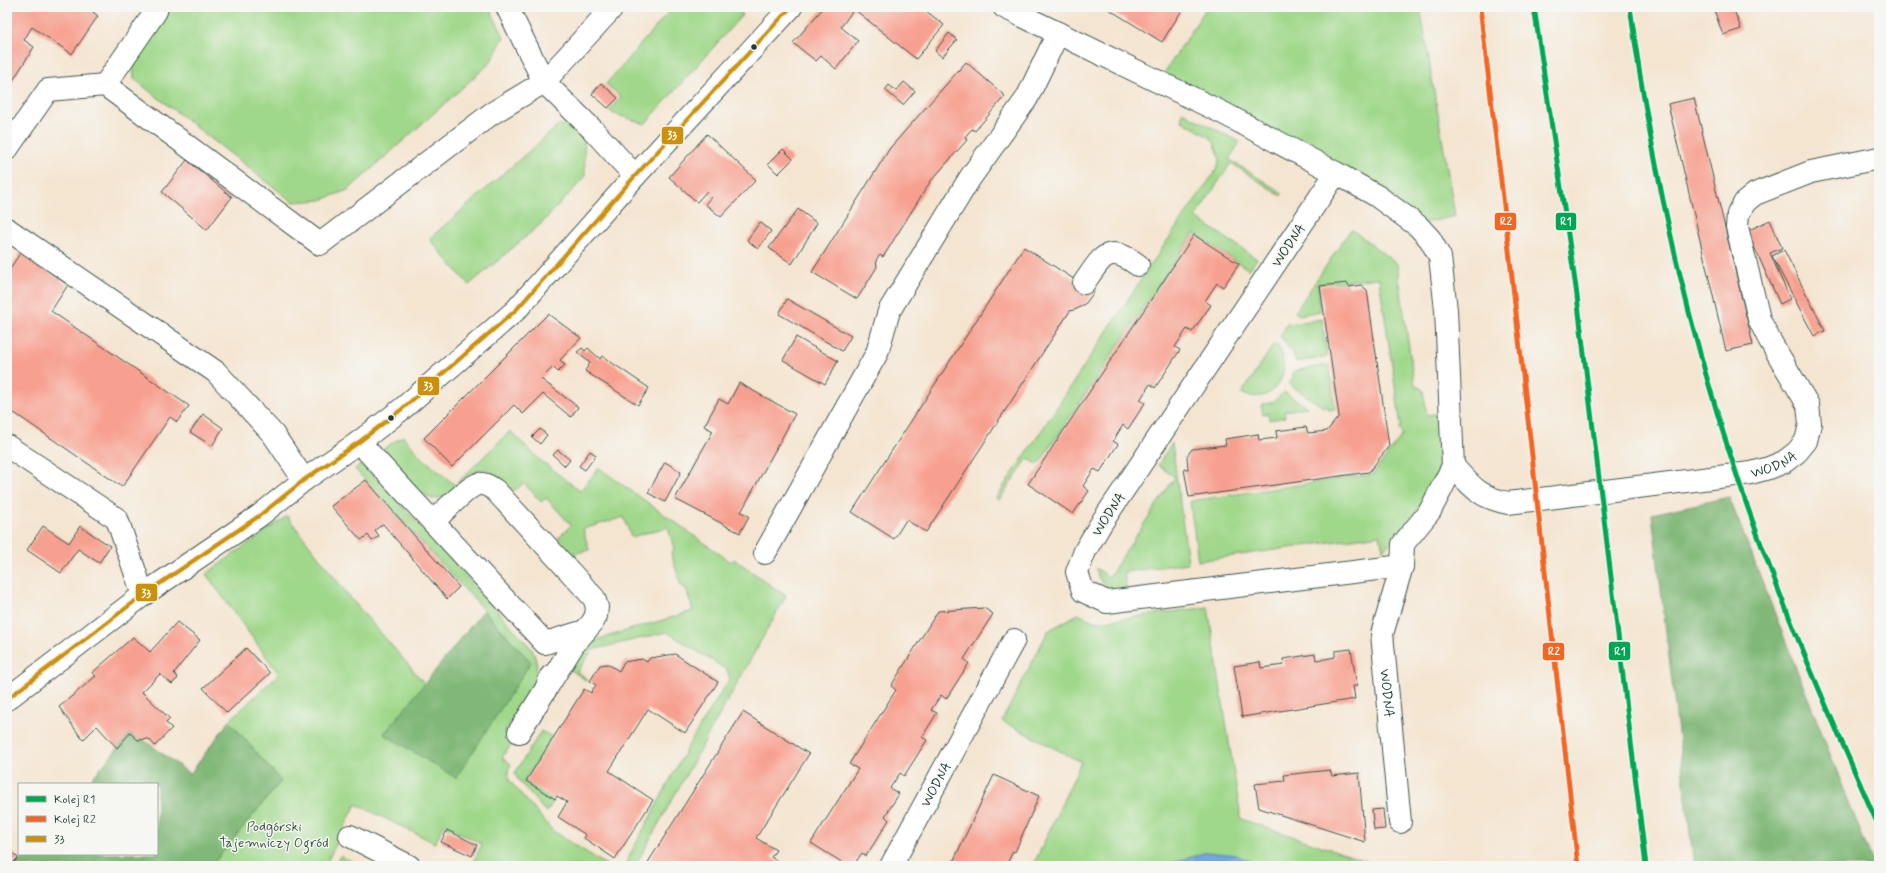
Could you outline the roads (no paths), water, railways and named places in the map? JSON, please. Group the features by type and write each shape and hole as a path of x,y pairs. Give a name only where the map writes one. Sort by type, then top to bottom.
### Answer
{"street":[{"path":"105,84 157,7"},
{"path":"506,7 544,82 593,130 635,176"},
{"path":"7,149 48,90 105,84 320,244 491,114 544,82 613,7"},
{"path":"7,699 143,595 259,516 304,480 359,442 402,409 516,310 635,176 791,7"},
{"name":"WODNA","path":"1004,7 1223,113 1336,173 1376,196 1418,226 1430,239 1440,257 1446,310 1453,466 1430,511 1403,544 1402,566 1382,634 1400,822"},
{"path":"765,553 877,353 889,311 970,178 1027,98 1058,33"},
{"name":"WODNA","path":"1453,466 1476,490 1491,500 1508,503 1751,472 1769,468 1784,462 1797,452 1806,441 1810,424 1808,405 1769,339 1759,319 1736,227 1738,214 1745,202 1756,194 1811,172 1879,158"},
{"name":"WODNA","path":"1336,173 1102,522 1085,551 1076,572 1083,591 1108,602 1402,566"},
{"path":"7,229 216,372 273,434 304,480"},
{"path":"1084,283 1097,264 1108,255 1115,253 1125,256 1138,264"},
{"path":"359,442 545,643 550,658 551,676 546,689"},
{"path":"7,446 117,519 143,595"},
{"path":"433,522 474,486 478,484 488,485 495,490 594,598 597,607 596,616 586,631 574,644 519,732"},
{"path":"545,643 586,631"},
{"name":"WODNA","path":"891,866 1014,640"},
{"path":"350,836 409,866"}],"water":[{"path":"1207,852 1236,855 1261,866 1170,866 1172,863"}],"rail line":[{"name":"R2","path":"1480,7 1504,206 1578,866"},
{"name":"R1","path":"1534,7 1576,288 1646,866"},
{"name":"R1","path":"1630,7 1649,130 1674,252 1705,372 1723,432 1742,491 1773,576 1824,702 1879,827"}],"park label":[{"name":"Podgórski Tajemniczy Ogród","path":"274,834"}]}
